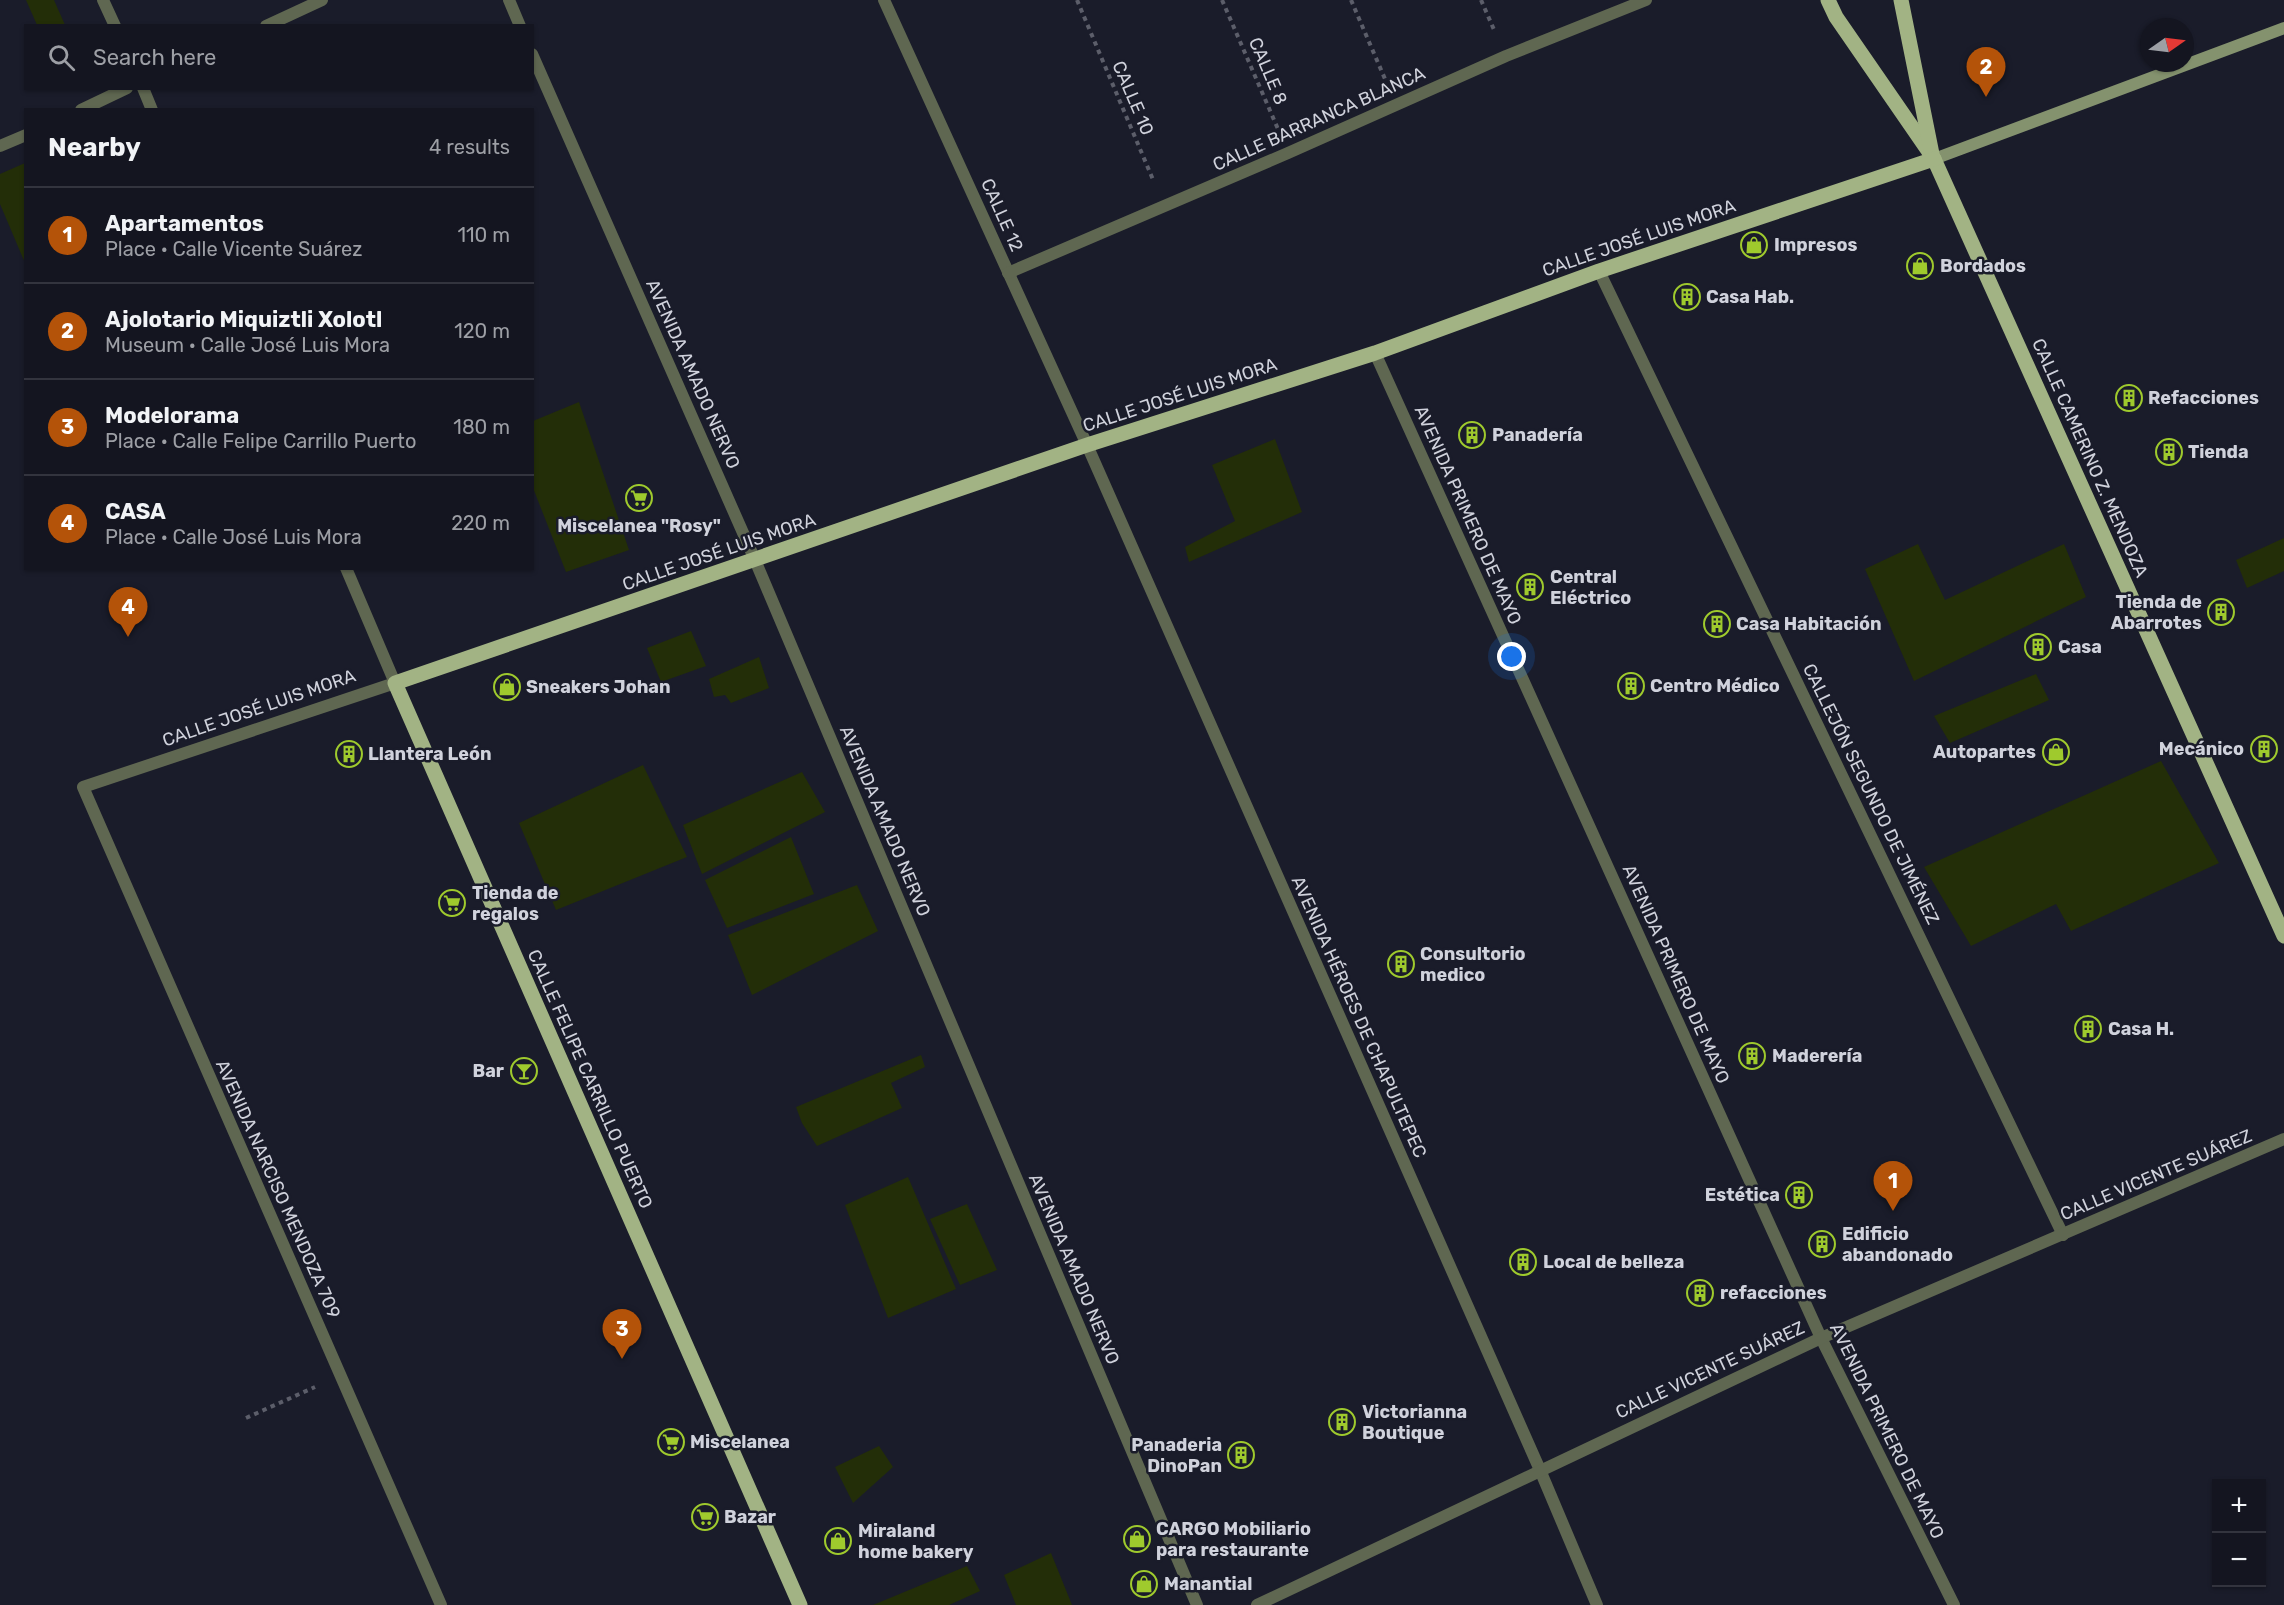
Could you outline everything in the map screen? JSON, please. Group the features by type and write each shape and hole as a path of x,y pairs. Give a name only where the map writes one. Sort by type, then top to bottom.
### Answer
{"main road":[{"path":"1828,0 1836,17 1934,159"},
{"path":"1902,0 1934,159"},
{"name":"CALLE JOSÉ LUIS MORA","path":"395,683 1087,445 1374,353 1599,271 1934,159"},
{"name":"CALLE CAMERINO Z. MENDOZA","path":"1934,159 2284,936"},
{"name":"CALLE FELIPE CARRILLO PUERTO","path":"395,683 800,1605"}],"street":[{"path":"104,0 114,24"},
{"path":"270,24 322,0"},
{"path":"509,0 519,24"},
{"name":"CALLE 12","path":"884,0 1087,445"},
{"name":"CALLE BARRANCA BLANCA","path":"1008,273 1288,153 1506,56 1646,0"},
{"name":"CALLE JOSÉ LUIS MORA","path":"1934,159 2284,28"},
{"name":"AVENIDA AMADO NERVO","path":"534,59 755,560 1197,1605"},
{"path":"85,108 123,90"},
{"path":"144,90 151,108"},
{"path":"0,146 24,136"},
{"name":"CALLEJÓN SEGUNDO DE JIMÉNEZ","path":"1599,271 2063,1235"},
{"name":"AVENIDA PRIMERO DE MAYO","path":"1374,353 1821,1338 1954,1605"},
{"name":"AVENIDA HÉROES DE CHAPULTEPEC","path":"1087,445 1540,1470 1597,1605"},
{"name":"CALLE FELIPE CARRILLO PUERTO","path":"347,570 395,683"},
{"name":"CALLE JOSÉ LUIS MORA","path":"83,787 395,683"},
{"name":"AVENIDA NARCISO MENDOZA 709","path":"83,787 441,1605"},
{"name":"CALLE VICENTE SUÁREZ","path":"1257,1605 1821,1338 2284,1139"}],"path":[{"name":"CALLE 10","path":"1077,0 1164,206"},
{"name":"CALLE 8","path":"1222,0 1288,153"},
{"path":"1351,0 1396,105"},
{"path":"246,1418 303,1392"}],"green space":[{"path":"26,0 54,0 65,24 37,24"},
{"path":"24,163 24,261 0,204 0,174"},
{"path":"579,402 629,550 566,572 534,491 534,421"},
{"path":"1275,439 1302,512 1189,562 1185,547 1235,521 1212,465"},
{"path":"2284,538 2284,571 2247,588 2236,560"},
{"path":"1918,544 1945,600 2064,544 2086,597 1914,681 1865,569"},
{"path":"691,631 706,666 661,682 647,648"},
{"path":"759,657 769,688 731,703 725,695 714,697 709,679"},
{"path":"2036,674 2049,700 1950,743 1934,716"},
{"path":"2161,761 2219,863 2071,931 2056,904 1971,946 1924,867"},
{"path":"643,765 687,857 556,910 519,823"},
{"path":"802,772 825,812 702,874 683,825"},
{"path":"791,837 814,894 727,928 705,880"},
{"path":"857,885 878,931 752,995 728,935"},
{"path":"921,1055 925,1067 891,1083 902,1108 817,1146 802,1123 796,1107"},
{"path":"908,1177 956,1289 888,1318 845,1205"},
{"path":"967,1204 997,1270 960,1285 930,1219"},
{"path":"879,1446 893,1467 853,1503 835,1467"},
{"path":"1051,1553 1072,1605 1016,1605 1004,1575"},
{"path":"967,1566 980,1591 949,1605 873,1605"}],"place":[{"name":"Ajolotario Miquiztli Xolotl","path":"1986,97"},
{"name":"Impresos","path":"1754,245"},
{"name":"Bordados","path":"1920,266"},
{"name":"Casa Hab.","path":"1687,297"},
{"name":"Refacciones","path":"2129,398"},
{"name":"Panadería","path":"1472,435"},
{"name":"Tienda","path":"2169,452"},
{"name":"Miscelanea \"Rosy\"","path":"639,498"},
{"name":"Central Eléctrico","path":"1530,587"},
{"name":"Tienda de Abarrotes","path":"2221,612"},
{"name":"Casa Habitación","path":"1717,624"},
{"name":"CASA","path":"128,637"},
{"name":"Casa","path":"2038,647"},
{"name":"Centro Médico","path":"1631,686"},
{"name":"Sneakers Johan","path":"507,687"},
{"name":"Mecánico","path":"2264,749"},
{"name":"Autopartes","path":"2056,752"},
{"name":"Llantera León","path":"349,754"},
{"name":"Tienda de regalos","path":"452,903"},
{"name":"Consultorio medico","path":"1401,964"},
{"name":"Casa H.","path":"2088,1029"},
{"name":"Maderería","path":"1752,1056"},
{"name":"Bar","path":"524,1071"},
{"name":"Estética","path":"1799,1195"},
{"name":"Apartamentos","path":"1893,1211"},
{"name":"Edificio abandonado","path":"1822,1244"},
{"name":"Local de belleza","path":"1523,1262"},
{"name":"refacciones","path":"1700,1293"},
{"name":"Modelorama","path":"622,1359"},
{"name":"Victorianna Boutique","path":"1342,1422"},
{"name":"Miscelanea","path":"671,1442"},
{"name":"Panaderia DinoPan","path":"1241,1455"},
{"name":"Bazar","path":"705,1517"},
{"name":"CARGO Mobiliario para restaurante","path":"1137,1539"},
{"name":"Miraland home bakery","path":"838,1541"},
{"name":"Manantial","path":"1144,1584"}]}
